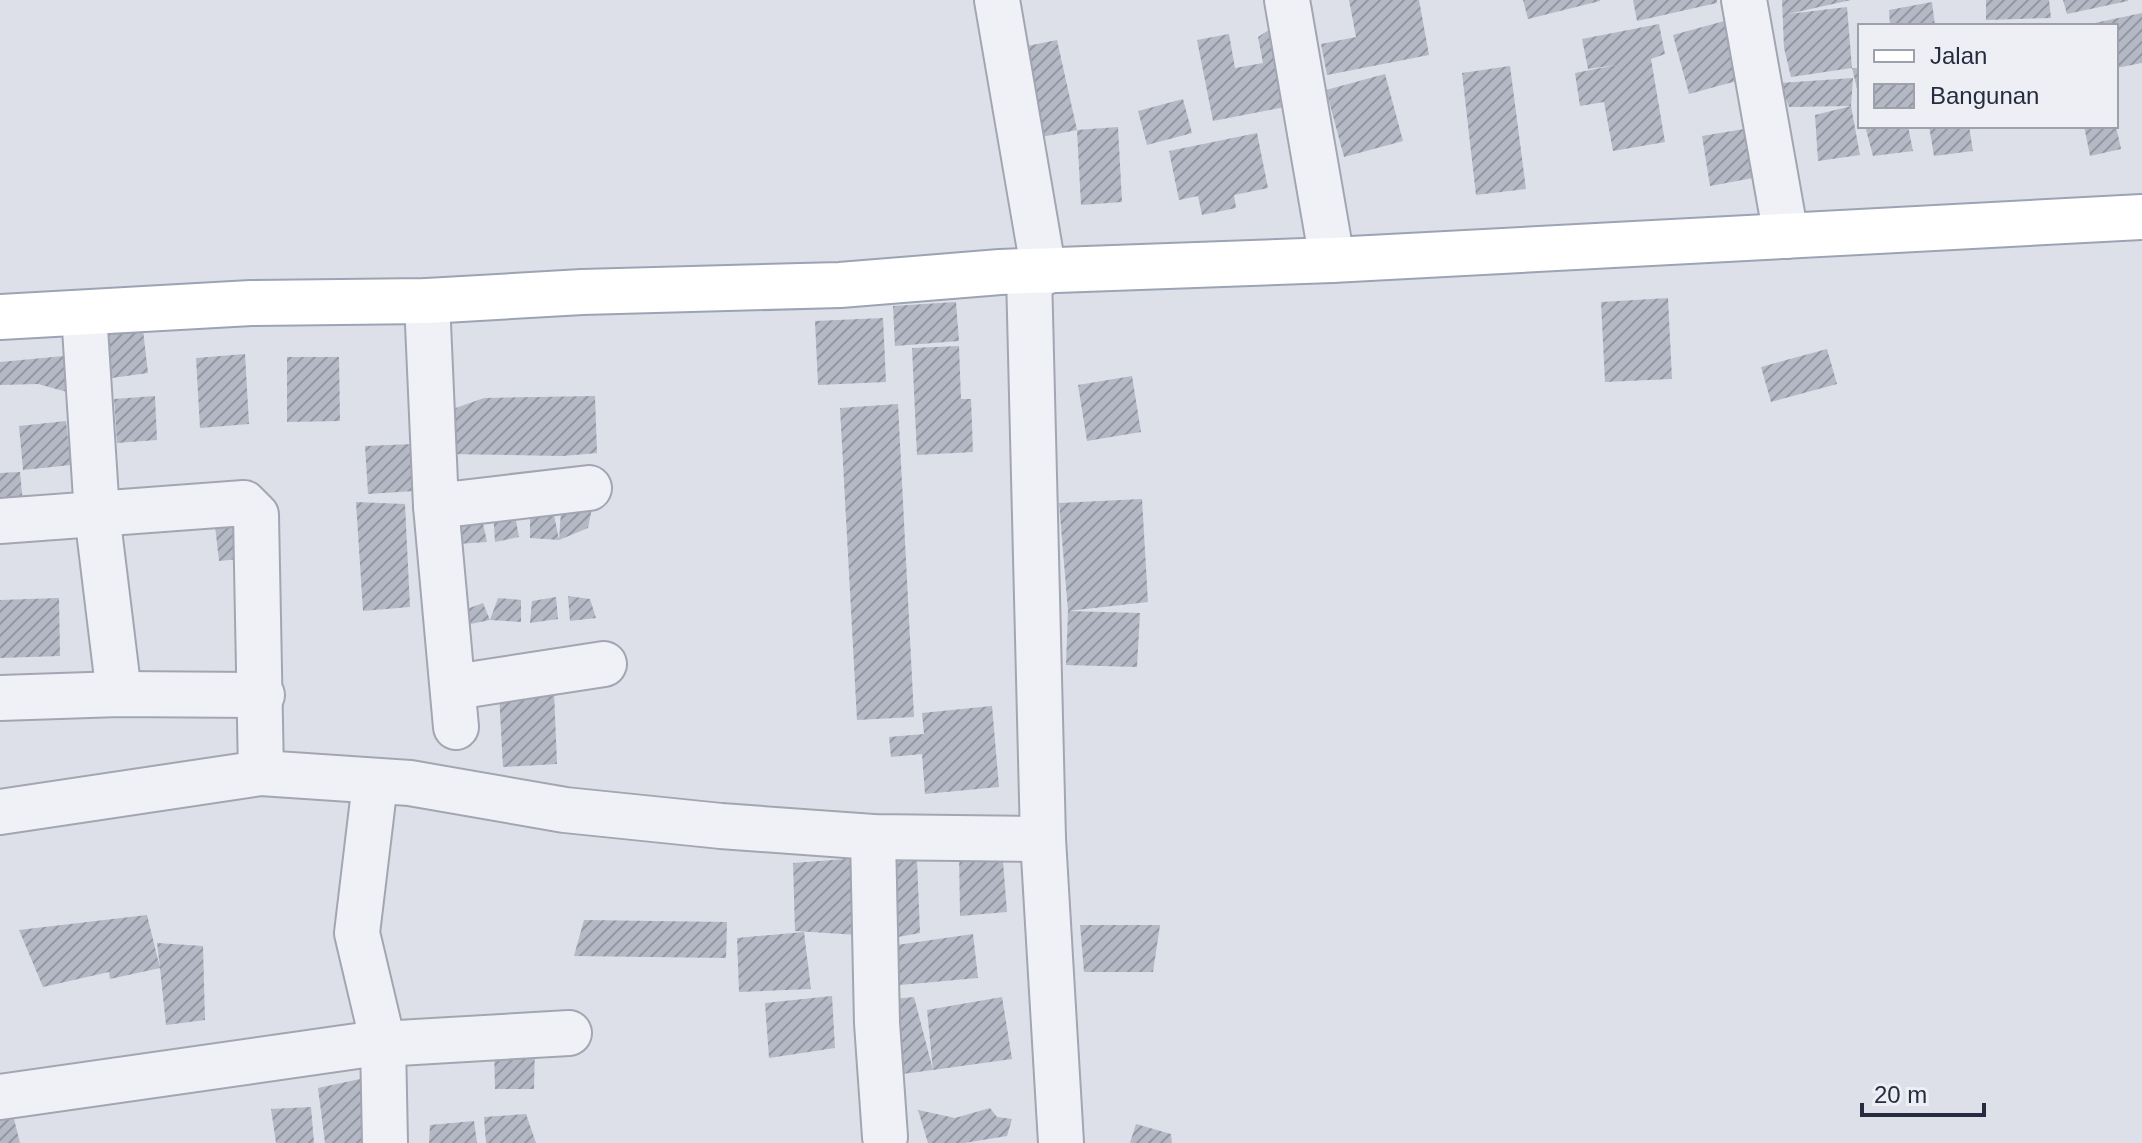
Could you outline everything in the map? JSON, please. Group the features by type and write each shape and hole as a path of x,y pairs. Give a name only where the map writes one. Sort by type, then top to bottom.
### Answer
{"main road":[{"path":"0,317 251,303 427,301 582,292 840,285 1000,272 1332,260 2142,217"}],"street":[{"path":"997,0 1036,273 1043,839 1061,1143"},
{"path":"1287,0 1332,260"},
{"path":"1744,0 1786,236"},
{"path":"427,301 436,506 455,707 604,664"},
{"path":"84,313 97,514 119,694"},
{"path":"436,506 589,488"},
{"path":"0,521 244,503 252,507 256,515 262,695 261,773"},
{"path":"0,698 119,694 262,695"},
{"path":"0,812 261,773 410,783 565,810 873,837 1043,839"},
{"path":"375,783 357,933 383,1043 385,1143"},
{"path":"873,837 877,1023 885,1137"},
{"path":"0,1097 383,1043 569,1033"}],"building":[{"path":"1349,0 1419,0 1429,55 1327,75 1321,44 1356,37"},
{"path":"1523,0 1600,0 1600,1 1528,19"},
{"path":"1633,0 1717,0 1717,3 1637,21"},
{"path":"1782,0 1851,0 1788,14 1847,7 1852,68 1791,77 1784,48"},
{"path":"1986,0 2049,0 2051,18 1986,20"},
{"path":"2063,0 2128,0 2128,1 2067,14"},
{"path":"1932,2 1935,24 1890,24 1889,10"},
{"path":"2142,13 2142,63 2118,68 2118,24 2090,24"},
{"path":"1728,20 1744,79 1689,94 1673,35"},
{"path":"1659,24 1665,54 1651,59 1665,142 1613,151 1604,102 1580,106 1575,73 1616,65 1588,69 1582,39"},
{"path":"1275,26 1290,106 1213,121 1197,40 1229,34 1235,68 1263,63 1258,37"},
{"path":"1057,40 1077,130 1031,139 1012,49"},
{"path":"1510,66 1526,189 1476,195 1462,73"},
{"path":"1852,68 1858,68 1858,93"},
{"path":"1385,74 1403,141 1344,157 1326,90"},
{"path":"1853,78 1851,106 1789,107 1780,83"},
{"path":"1183,99 1192,133 1147,145 1138,111"},
{"path":"1851,106 1860,155 1818,161 1815,115"},
{"path":"1118,127 1122,202 1081,205 1077,130"},
{"path":"1866,128 1908,128 1913,151 1873,156"},
{"path":"1929,128 1969,128 1973,151 1934,156"},
{"path":"2084,128 2116,128 2121,149 2090,156"},
{"path":"1744,129 1753,178 1710,186 1702,136"},
{"path":"1257,133 1268,188 1234,195 1236,208 1202,215 1198,196 1179,200 1169,151"},
{"path":"1668,298 1672,379 1605,382 1601,302"},
{"path":"956,302 959,341 895,346 893,306"},
{"path":"883,318 886,382 818,385 815,321"},
{"path":"143,330 148,373 112,378 106,335"},
{"path":"959,346 961,399 971,399 973,452 917,455 912,348"},
{"path":"1827,349 1837,384 1771,402 1761,367"},
{"path":"245,354 249,424 200,428 196,358"},
{"path":"64,356 67,392 38,384 0,385 0,362"},
{"path":"287,357 339,357 340,421 287,422"},
{"path":"1132,376 1141,432 1087,441 1078,385"},
{"path":"155,396 157,440 117,443 114,399"},
{"path":"595,396 597,453 563,456 448,454 450,410 484,398"},
{"path":"898,404 914,717 857,720 840,408"},
{"path":"66,421 71,465 23,470 19,426"},
{"path":"413,444 415,491 368,494 365,446"},
{"path":"20,472 23,504 0,506 0,473"},
{"path":"1142,499 1148,602 1068,611 1059,503"},
{"path":"356,502 405,504 410,607 363,611"},
{"path":"592,508 588,528 559,540 561,511"},
{"path":"514,510 519,537 495,542 493,511"},
{"path":"553,510 559,540 530,538 530,516"},
{"path":"481,514 487,542 458,544 460,519"},
{"path":"214,517 237,528 239,559 219,561"},
{"path":"568,596 590,599 596,618 570,621"},
{"path":"556,597 558,619 530,623 532,601"},
{"path":"59,598 60,656 0,658 0,600"},
{"path":"498,598 521,600 521,622 490,620"},
{"path":"483,603 490,620 461,626 464,610"},
{"path":"1068,611 1140,613 1137,667 1066,665"},
{"path":"554,691 557,764 503,767 499,694"},
{"path":"992,706 999,787 925,794 922,754 891,757 889,737 924,734 922,713"},
{"path":"1002,849 1007,912 960,916 959,852"},
{"path":"885,852 917,860 920,933 887,939"},
{"path":"859,858 858,935 795,931 793,863"},
{"path":"147,915 160,968 110,979 109,972 43,987 19,930"},
{"path":"584,920 727,922 726,958 574,956"},
{"path":"1080,925 1160,925 1153,972 1084,972"},
{"path":"804,932 811,989 739,992 737,938"},
{"path":"973,934 978,978 900,985 890,946"},
{"path":"157,943 203,946 205,1020 166,1025"},
{"path":"832,996 835,1048 769,1058 765,1003"},
{"path":"914,997 933,1070 887,1076 883,1000"},
{"path":"1002,997 1012,1059 933,1070 927,1010"},
{"path":"535,1045 534,1089 495,1089 494,1046"},
{"path":"360,1079 368,1143 325,1143 318,1088"},
{"path":"311,1107 314,1143 276,1143 271,1109"},
{"path":"990,1108 997,1117 1012,1119 1007,1136 964,1143 928,1143 918,1110 955,1118"},
{"path":"12,1111 20,1143 0,1143 0,1114"},
{"path":"526,1114 536,1143 486,1143 484,1117"},
{"path":"474,1121 477,1143 429,1143 430,1125"},
{"path":"1136,1124 1171,1134 1172,1143 1130,1143"}]}
